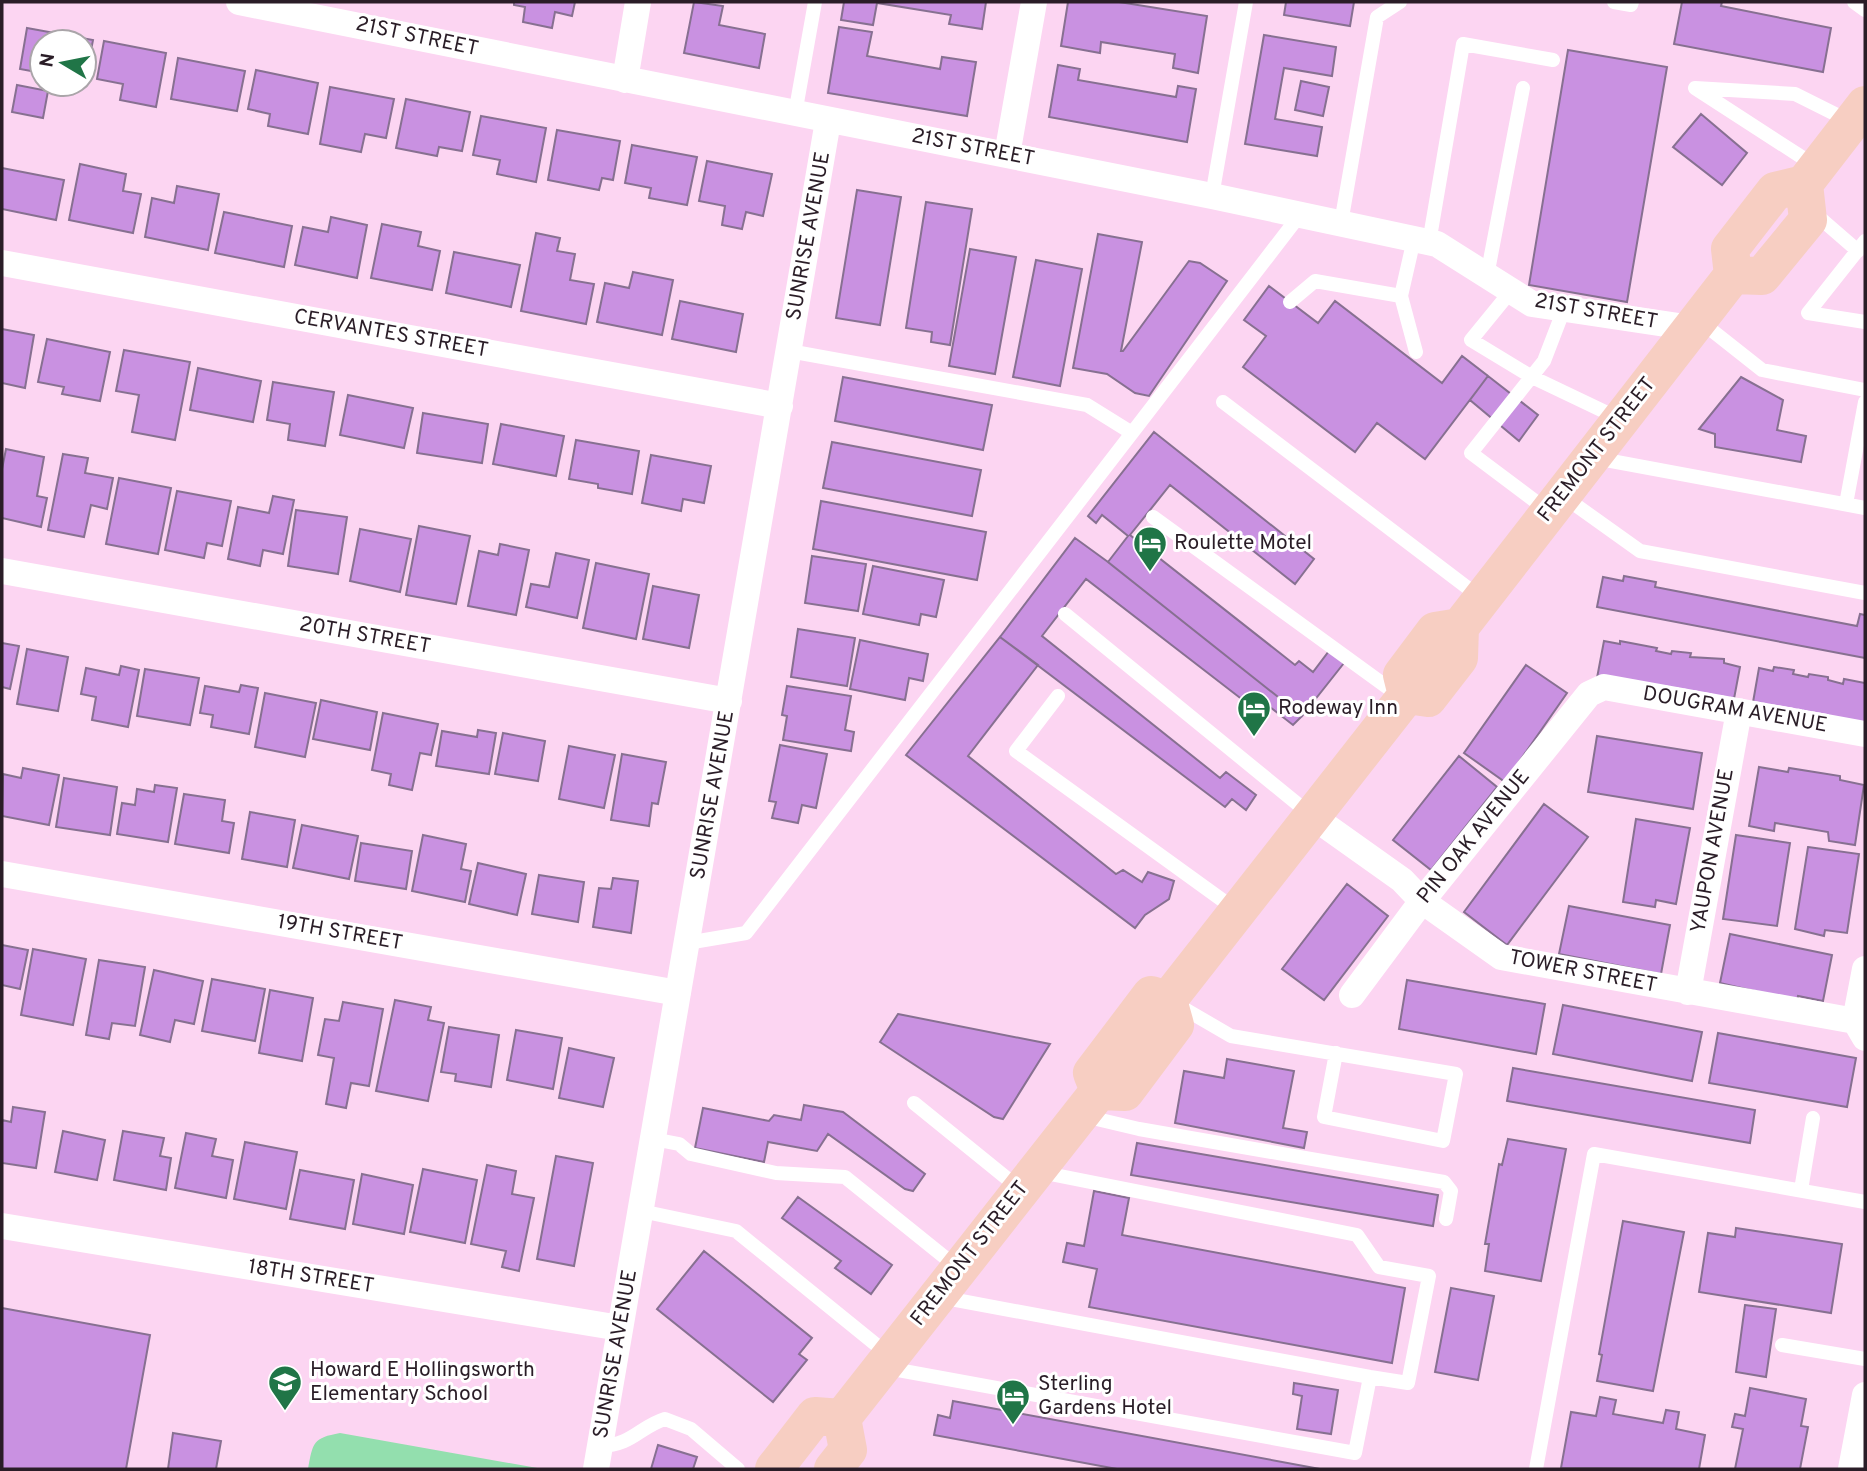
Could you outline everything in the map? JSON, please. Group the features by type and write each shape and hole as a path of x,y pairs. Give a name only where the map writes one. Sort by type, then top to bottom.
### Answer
{"main road":[{"path":"1809,186 1859,114"},
{"name":"FREMONT STREET","path":"1471,612 1733,275 1730,250 1775,191 1809,186"},
{"path":"1089,1103 1092,1073 1151,995 1168,1000 1405,697 1428,698 1459,658 1471,612"},
{"name":"FREMONT STREET","path":"842,1418 1089,1103"},
{"path":"774,1469 815,1416 842,1418 848,1450 833,1469"}],"street":[{"name":"21ST STREET","path":"239,2 310,8 625,80 1212,196 1437,244 1532,304 1695,324"},
{"path":"625,80 638,2"},
{"path":"1007,155 1034,2"},
{"name":"SUNRISE AVENUE","path":"598,1458 828,121"},
{"name":"CERVANTES STREET","path":"2,263 779,406"},
{"name":"20TH STREET","path":"2,571 729,701"},
{"name":"DOUGRAM AVENUE","path":"1604,687 1865,734"},
{"name":"PIN OAK AVENUE","path":"1352,995 1422,901 1589,694 1604,687"},
{"name":"YAUPON AVENUE","path":"1688,992 1739,711"},
{"name":"TOWER STREET","path":"1312,816 1402,880 1422,901 1501,957 1688,992 1860,1029"},
{"name":"19TH STREET","path":"2,874 678,993"},
{"path":"1860,1029 1865,969"},
{"name":"18TH STREET","path":"2,1226 621,1328"},
{"path":"1851,1469 1865,1395"}],"lane":[{"path":"795,114 815,2"},
{"path":"1212,196 1246,2"},
{"path":"1614,2 1631,5 1632,2"},
{"path":"1854,2 1865,10"},
{"path":"1341,223 1377,18 1397,3"},
{"path":"1416,352 1401,296 1421,241 1463,44 1552,60"},
{"path":"1487,276 1523,88"},
{"path":"1859,114 1795,94 1695,88 1809,186 1861,246 1808,313 1865,322"},
{"path":"687,943 747,933 1299,216"},
{"path":"1290,302 1315,281 1401,296"},
{"path":"1511,291 1471,340 1532,377 1621,419"},
{"path":"1564,309 1544,360 1471,453 1640,551 1865,593"},
{"path":"1695,324 1762,370 1865,390"},
{"path":"789,351 1087,405 1132,433"},
{"path":"1223,402 1471,612"},
{"path":"1846,504 1865,402"},
{"path":"1591,458 1865,508"},
{"path":"1153,517 1405,697"},
{"path":"1065,614 1312,816"},
{"path":"1058,696 1016,751 1238,911"},
{"path":"1168,1000 1231,1036 1336,1053 1456,1073 1443,1141 1324,1117 1336,1053"},
{"path":"653,1139 679,1144 691,1154 776,1173 845,1177 948,1283 1370,1377 1408,1383 1429,1276 1379,1267 1357,1235 1028,1180 914,1103"},
{"path":"1089,1103 1139,1129 1444,1182 1451,1191 1446,1219"},
{"path":"1801,1190 1814,1118"},
{"path":"1536,1469 1594,1154 1865,1202"},
{"path":"641,1211 736,1231 886,1362 1355,1453 1370,1377"},
{"path":"1782,1345 1865,1359"},
{"path":"598,1458 665,1419 691,1429 738,1469"}],"green space":[{"path":"340,1433 543,1469 308,1469 313,1447 319,1439"}],"building":[{"path":"514,2 575,2 572,16 555,12 552,28 523,22 525,7 514,5"},
{"path":"694,2 723,6 719,25 765,34 759,68 684,53"},
{"path":"844,2 986,2 982,29 949,24 951,15 877,3 873,25 841,20"},
{"path":"1068,2 1119,2 1207,16 1198,73 1173,68 1175,54 1101,42 1100,53 1061,46"},
{"path":"1286,2 1354,2 1350,26 1284,15"},
{"path":"1682,2 1722,2 1721,6 1831,28 1823,72 1674,44"},
{"path":"839,27 872,32 867,56 940,69 942,57 976,62 967,116 828,93"},
{"path":"27,28 28,28 28,70 20,69"},
{"path":"1264,35 1336,47 1332,76 1284,68 1275,119 1322,127 1317,156 1245,144"},
{"path":"104,41 166,53 156,107 120,100 123,84 98,79"},
{"path":"1568,50 1667,67 1627,302 1529,285"},
{"path":"178,58 245,71 237,111 171,99"},
{"path":"1058,65 1080,69 1078,80 1176,97 1178,86 1196,89 1187,142 1049,117"},
{"path":"256,70 318,83 308,134 268,126 270,114 248,109"},
{"path":"1301,81 1329,87 1323,116 1295,110"},
{"path":"17,85 28,87 28,98 47,98 43,118 12,112"},
{"path":"330,87 394,99 386,138 365,134 361,152 320,144"},
{"path":"406,99 470,112 462,151 439,147 437,156 396,148"},
{"path":"1701,114 1747,153 1722,185 1673,147"},
{"path":"481,116 546,128 536,182 497,174 500,160 473,155"},
{"path":"557,130 620,141 613,180 602,178 599,190 548,180"},
{"path":"632,145 697,157 687,205 649,198 651,188 625,183"},
{"path":"707,161 772,174 763,216 746,212 742,229 722,225 725,206 699,201"},
{"path":"80,164 126,174 123,191 141,194 133,233 69,220"},
{"path":"2,168 64,180 56,220 2,209"},
{"path":"177,186 219,194 208,250 145,237 152,198 174,203"},
{"path":"857,190 901,197 880,325 836,318"},
{"path":"926,202 972,209 950,345 931,342 932,332 906,328"},
{"path":"224,212 292,226 284,267 215,253"},
{"path":"331,217 367,225 357,278 295,265 303,227 328,232"},
{"path":"382,224 421,232 418,246 440,251 432,290 371,278"},
{"path":"536,233 560,238 557,251 575,254 570,280 594,284 586,324 521,311"},
{"path":"1098,234 1142,242 1121,351 1189,261 1200,263 1227,281 1149,396 1135,393 1107,374 1073,368"},
{"path":"970,249 1016,257 995,374 949,366"},
{"path":"454,252 520,265 511,307 446,293"},
{"path":"1036,260 1082,269 1060,386 1013,377"},
{"path":"633,272 673,280 662,335 597,322 605,283 629,288"},
{"path":"1269,286 1318,323 1335,301 1442,383 1462,356 1488,376 1425,459 1377,423 1355,452 1243,367 1266,336 1244,320"},
{"path":"680,301 743,314 736,352 672,339"},
{"path":"2,329 34,335 25,388 2,383"},
{"path":"47,339 110,352 100,401 62,394 64,387 38,382"},
{"path":"124,350 190,362 175,440 132,432 139,395 116,391"},
{"path":"198,368 261,381 253,422 190,410"},
{"path":"1488,376 1538,415 1519,441 1470,400"},
{"path":"843,377 992,405 983,450 835,421"},
{"path":"1741,377 1783,400 1777,430 1806,436 1801,462 1715,447 1715,434 1699,429"},
{"path":"273,382 334,392 325,446 288,440 290,424 267,420"},
{"path":"348,395 413,408 404,448 340,435"},
{"path":"423,413 488,424 482,463 417,453"},
{"path":"501,424 564,436 556,476 493,464"},
{"name":"Roulette Motel","path":"1154,432 1314,559 1295,584 1170,485 1130,535 1295,665 1299,661 1313,672 1329,651 1344,663 1302,716 1108,562 1128,536 1102,515 1096,523 1088,516"},
{"path":"576,440 639,451 632,494 569,479"},
{"path":"832,442 981,470 972,516 823,488"},
{"path":"6,449 44,457 37,496 47,498 41,527 2,518 2,469"},
{"path":"63,454 88,458 85,473 113,478 107,509 91,505 84,537 48,530"},
{"path":"651,455 711,466 704,503 683,499 681,511 642,503"},
{"path":"119,478 171,488 158,554 106,544"},
{"path":"177,491 231,501 222,546 207,543 204,558 165,550"},
{"path":"273,496 294,500 283,554 263,550 260,566 228,559 238,507 269,513"},
{"path":"821,501 986,532 977,580 813,549"},
{"path":"296,510 347,517 338,574 288,566"},
{"path":"419,526 470,536 456,604 406,595"},
{"path":"360,529 411,539 400,592 350,581"},
{"path":"1075,538 1302,716 1293,725 1256,696 1248,704 1086,579 1042,636 1220,778 1226,772 1256,795 1246,810 1232,799 1225,807 1000,637"},
{"path":"500,544 529,550 516,615 468,606 479,551 498,555"},
{"path":"556,553 589,560 577,618 526,607 531,584 549,587"},
{"path":"812,556 866,564 858,611 805,603"},
{"path":"596,563 649,574 636,639 583,628"},
{"path":"873,566 944,580 936,617 921,614 919,625 863,614"},
{"path":"1624,576 1656,582 1655,587 1857,626 1860,614 1865,615 1865,658 1597,607 1603,577 1623,581"},
{"path":"653,586 699,595 689,648 643,639"},
{"path":"798,629 855,638 847,686 791,677"},
{"path":"1000,637 1038,665 968,756 1116,874 1123,870 1142,882 1148,872 1174,881 1169,899 1145,915 1135,928 906,755"},
{"path":"860,640 928,654 923,681 909,678 905,700 850,689"},
{"path":"1604,641 1657,648 1656,651 1671,654 1672,651 1691,653 1690,657 1724,659 1724,663 1740,667 1733,704 1597,678"},
{"path":"2,643 19,646 10,689 2,687"},
{"path":"27,649 68,657 58,711 17,704"},
{"path":"1526,665 1567,693 1505,782 1464,753"},
{"path":"121,666 139,670 128,727 92,720 96,697 81,694 86,668 119,675"},
{"path":"1774,667 1794,670 1793,674 1808,677 1809,674 1828,677 1828,680 1843,684 1844,679 1865,683 1865,727 1752,708 1759,668 1773,671"},
{"path":"145,669 199,678 190,725 137,716"},
{"path":"241,685 258,688 249,734 211,727 213,715 200,713 205,686 239,692"},
{"path":"787,686 851,696 845,730 854,732 851,751 783,740 787,716 782,715"},
{"path":"265,693 316,703 305,757 255,747"},
{"path":"321,700 377,712 370,750 313,739"},
{"path":"383,713 438,724 431,755 420,753 412,790 389,785 391,774 372,770"},
{"path":"478,730 496,733 489,774 436,766 442,731 477,737"},
{"path":"503,733 545,741 538,781 495,774"},
{"path":"1597,736 1702,753 1693,809 1588,792"},
{"path":"780,745 827,754 816,808 802,805 798,823 772,818 776,802 769,801"},
{"path":"569,746 615,755 604,808 559,799"},
{"path":"622,754 666,762 658,804 652,803 649,826 611,820"},
{"path":"1459,756 1497,787 1431,870 1393,840"},
{"path":"1759,767 1788,772 1789,768 1840,776 1840,780 1864,785 1855,845 1829,841 1828,832 1775,823 1774,831 1749,826"},
{"path":"23,768 59,775 49,825 2,816 3,774 21,778"},
{"path":"64,778 117,787 110,835 56,827"},
{"path":"155,785 177,788 168,842 117,834 122,803 135,805 137,789 154,792"},
{"path":"184,794 225,800 222,821 234,823 229,853 175,844"},
{"path":"1544,804 1588,837 1507,945 1464,912"},
{"path":"250,812 295,820 287,867 242,859"},
{"path":"1636,819 1690,828 1676,904 1656,900 1655,907 1623,902"},
{"path":"302,825 358,836 349,879 293,868"},
{"path":"423,835 466,844 461,869 471,871 465,902 412,891"},
{"path":"1736,835 1790,843 1777,926 1723,919"},
{"path":"361,843 412,851 406,889 355,881"},
{"path":"1808,847 1859,854 1847,933 1825,930 1824,936 1795,929"},
{"path":"478,863 526,874 517,915 469,904"},
{"path":"539,875 584,882 578,922 532,914"},
{"path":"613,878 638,881 631,933 593,927 599,888 611,889"},
{"path":"1347,884 1388,916 1324,1000 1282,969"},
{"path":"1569,906 1670,925 1661,974 1559,954"},
{"path":"1730,934 1832,955 1823,1001 1798,996 1797,1001 1720,983"},
{"path":"2,945 28,950 20,989 2,985"},
{"path":"33,949 86,959 73,1025 21,1015"},
{"path":"99,960 145,967 135,1026 112,1023 109,1039 86,1035"},
{"path":"154,970 203,981 194,1024 175,1020 170,1042 140,1035"},
{"path":"212,979 265,989 255,1041 202,1031"},
{"path":"1407,980 1545,1004 1536,1054 1399,1029"},
{"path":"270,990 313,998 302,1061 259,1053"},
{"path":"395,1000 431,1007 428,1020 444,1023 428,1101 376,1091"},
{"path":"343,1002 383,1009 369,1086 351,1083 346,1108 326,1104 334,1058 318,1055 325,1019 339,1021"},
{"path":"1563,1005 1702,1032 1692,1081 1553,1054"},
{"path":"898,1014 1050,1044 1003,1119 994,1117 880,1042"},
{"path":"449,1027 499,1035 491,1087 455,1081 456,1074 441,1072"},
{"path":"516,1030 562,1038 553,1089 507,1080"},
{"path":"1718,1033 1856,1058 1847,1107 1709,1083"},
{"path":"569,1048 614,1058 603,1107 559,1098"},
{"path":"1227,1059 1294,1071 1283,1128 1307,1132 1304,1148 1175,1123 1184,1071 1224,1078"},
{"path":"1513,1068 1755,1110 1750,1143 1507,1101"},
{"path":"804,1105 843,1112 925,1174 913,1191 905,1189 828,1134 817,1151 768,1142 764,1162 695,1148 703,1108 769,1121 774,1115 801,1120"},
{"path":"13,1107 45,1112 36,1168 2,1163 2,1120 11,1122"},
{"path":"63,1131 105,1140 97,1180 55,1172"},
{"path":"123,1131 164,1138 160,1156 171,1158 166,1190 114,1180"},
{"path":"186,1133 216,1139 212,1156 233,1160 226,1198 175,1188"},
{"path":"1508,1139 1566,1149 1541,1281 1485,1271 1489,1244 1485,1244 1499,1164 1502,1165"},
{"path":"245,1142 297,1152 286,1209 234,1199"},
{"path":"1137,1143 1438,1195 1433,1226 1131,1175"},
{"path":"556,1156 593,1163 574,1266 537,1259"},
{"path":"487,1165 516,1171 512,1194 534,1198 519,1271 502,1267 506,1251 471,1244"},
{"path":"423,1169 477,1180 465,1243 410,1232"},
{"path":"300,1170 354,1180 345,1229 290,1219"},
{"path":"362,1174 413,1185 404,1234 353,1224"},
{"path":"1094,1191 1129,1198 1122,1235 1405,1288 1392,1363 1089,1307 1097,1269 1063,1262 1067,1243 1084,1246"},
{"path":"798,1197 892,1265 871,1294 835,1268 841,1261 782,1218"},
{"path":"1623,1221 1684,1232 1653,1391 1597,1381 1602,1355 1599,1354"},
{"path":"1736,1228 1842,1244 1831,1313 1699,1292 1708,1233 1735,1237"},
{"path":"704,1251 812,1338 799,1354 807,1360 773,1402 657,1309"},
{"path":"1451,1288 1494,1296 1478,1380 1435,1372"},
{"path":"1745,1305 1776,1309 1766,1377 1736,1372"},
{"path":"2,1308 150,1335 126,1469 2,1469"},
{"path":"1294,1383 1338,1390 1331,1434 1297,1429 1302,1396 1293,1394"},
{"path":"1750,1388 1806,1399 1801,1426 1808,1427 1800,1469 1735,1469 1743,1429 1732,1427 1735,1414 1745,1416"},
{"path":"1600,1397 1616,1400 1613,1414 1663,1423 1666,1410 1679,1412 1676,1429 1705,1435 1699,1469 1561,1468 1571,1412 1596,1416"},
{"name":"Sterling Gardens Hotel","path":"953,1401 1320,1469 1117,1469 934,1435 938,1415 950,1418"},
{"path":"173,1433 221,1441 216,1469 168,1469"},
{"path":"658,1445 697,1457 693,1469 651,1469"}],"place":[{"name":"Roulette Motel","path":"1150,573"},
{"name":"Rodeway Inn","path":"1254,738"},
{"name":"Howard E Hollingsworth Elementary School","path":"285,1412"},
{"name":"Sterling Gardens Hotel","path":"1013,1426"}]}
